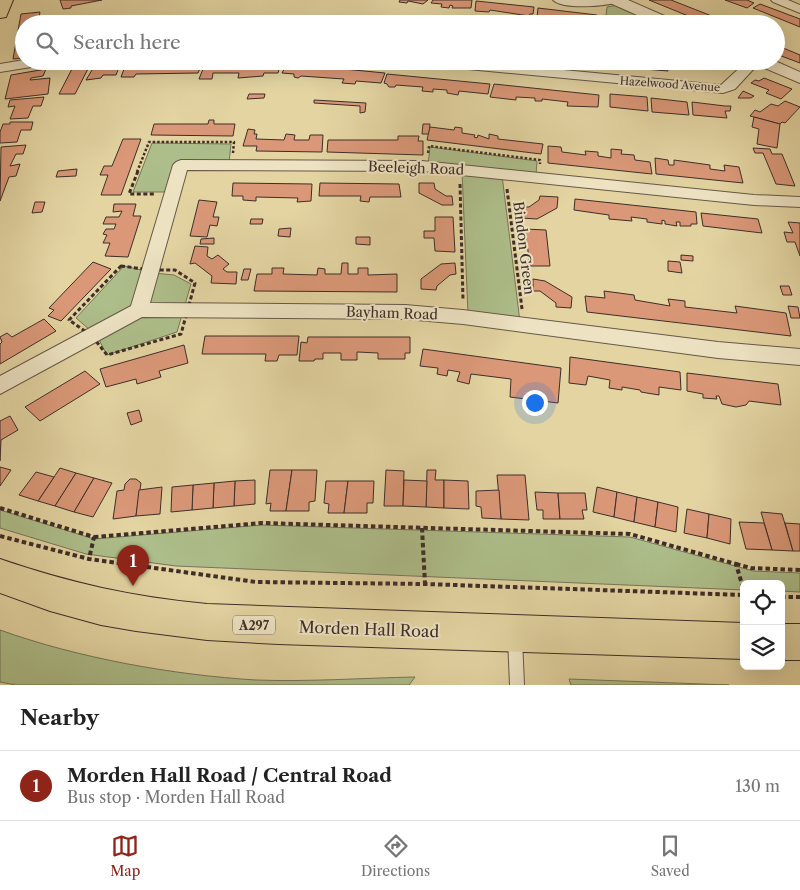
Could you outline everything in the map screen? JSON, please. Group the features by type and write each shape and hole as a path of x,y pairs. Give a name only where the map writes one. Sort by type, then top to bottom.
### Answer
{"main road":[{"path":"0,13 4,0"},
{"name":"Morden Hall Road","path":"0,576 33,588 101,606 185,620 514,635 740,641"},
{"path":"785,642 800,642"}],"street":[{"path":"559,0 598,3 615,0 651,15"},
{"path":"777,0 800,9"},
{"path":"0,68 15,66"},
{"name":"Hazelwood Avenue","path":"521,70 723,89 730,86 746,70"},
{"path":"782,70 800,78"},
{"name":"Beeleigh Road","path":"139,310 181,166 426,166 754,200 800,202"},
{"name":"Bayham Road","path":"0,386 139,310 405,312 463,317 718,350 800,357"}],"lane":[{"path":"514,635 517,685"}],"path":[{"path":"426,166 429,146 540,160 539,177"},
{"path":"459,169 463,317"},
{"name":"Bindon Green","path":"505,174 524,325"},
{"path":"0,508 94,537 262,524 630,534 752,568 800,570"},
{"path":"422,528 425,584"},
{"path":"0,536 89,559 256,582 425,584 740,595"},
{"path":"89,559 94,537"},
{"path":"736,564 741,580"},
{"path":"785,597 800,597"}],"green space":[{"path":"618,5 640,15 606,15 607,7"},
{"path":"152,143 231,144 229,163 180,164 170,192 133,192"},
{"path":"430,147 537,161 536,175 428,165"},
{"path":"462,171 502,175 520,322 468,314"},
{"path":"124,266 154,273 174,275 191,284 177,332 107,355 97,336 76,318"},
{"path":"0,510 94,539 262,525 630,537 753,571 800,573 800,592 785,591 785,580 740,580 740,590 176,566 86,554 0,528"},
{"path":"0,630 93,657 126,664 224,678 315,680 415,677 409,685 16,685 0,682"},
{"path":"569,679 729,685 571,685"}],"building":[{"path":"60,0 102,0 63,9"},
{"path":"400,0 428,0 423,4 408,1 407,3 399,2"},
{"path":"433,0 472,0 471,8 452,8 453,6 450,5 449,8 441,7 442,4 431,3"},
{"path":"649,0 671,0 709,15 686,15"},
{"path":"725,0 747,0 754,3 747,8"},
{"path":"476,1 534,7 533,14 530,15 490,10 489,12 475,11"},
{"path":"760,4 800,19 800,27 785,21 785,15 770,15 753,8"},
{"path":"538,8 597,15 537,15"},
{"path":"40,12 40,15 21,14"},
{"path":"785,49 800,55 800,63 785,57"},
{"path":"46,70 43,76 31,78 30,80 50,78 48,94 5,99 11,75"},
{"path":"71,70 87,70 75,94 59,94"},
{"path":"92,70 118,70 116,75 103,75 101,78 86,80"},
{"path":"124,70 199,70 198,73 136,74 134,77 121,77"},
{"path":"203,70 279,70 278,73 264,73 263,76 238,78 239,73 213,73 212,79 199,79"},
{"path":"284,70 354,70 385,73 381,83 356,81 355,84 342,83 344,79 301,76 298,78 294,77 294,74 282,73"},
{"path":"387,74 490,84 488,94 459,91 458,95 447,93 447,90 433,89 433,92 422,91 423,87 396,85 395,87 389,87 384,83"},
{"path":"764,78 792,89 781,99 766,93 769,90 751,83"},
{"path":"494,84 599,95 598,107 567,106 568,102 542,99 542,101 535,101 535,98 516,97 516,100 490,97"},
{"path":"743,91 754,96 751,98 738,98"},
{"path":"249,94 265,94 264,98 247,99"},
{"path":"610,94 647,97 648,111 610,107"},
{"path":"44,97 41,106 33,106 28,118 10,119 15,106 8,107 10,100"},
{"path":"651,98 687,102 689,115 652,112"},
{"path":"314,100 366,103 365,112 360,113 360,106 314,103"},
{"path":"785,101 800,107 785,123 782,122 780,124 750,116 755,110 760,112 771,104 778,106"},
{"path":"692,102 731,106 730,111 725,111 727,118 693,115"},
{"path":"754,117 780,124 777,148 757,144 759,129 752,127"},
{"path":"209,120 214,120 214,124 235,124 233,136 151,135 154,124 208,124"},
{"path":"10,122 33,122 31,130 21,130 17,142 0,143 0,132 3,124 10,124"},
{"path":"423,124 430,124 429,134 422,134"},
{"path":"430,127 454,130 455,127 462,128 462,133 475,135 474,137 477,138 478,135 489,139 489,134 498,136 498,139 543,144 541,154 427,140"},
{"path":"248,129 255,130 254,134 257,134 256,139 284,140 286,134 295,135 294,140 309,140 310,135 323,135 322,152 256,151 257,146 243,146"},
{"path":"398,136 419,136 418,141 423,141 423,155 327,152 328,140 398,140"},
{"path":"123,139 141,139 121,195 101,195 108,175 100,175 104,166 112,166"},
{"path":"26,145 23,154 16,154 10,166 20,164 16,176 9,177 0,201 1,147"},
{"path":"548,146 561,147 562,152 586,155 585,151 598,152 598,156 611,158 611,149 622,150 621,154 634,155 635,160 650,162 652,174 548,163"},
{"path":"753,148 770,149 772,154 782,154 795,186 776,184 763,153 755,153"},
{"path":"655,158 668,160 669,165 674,165 674,160 710,165 710,169 725,171 724,165 739,167 743,183 656,174"},
{"path":"77,169 76,176 56,177 58,171"},
{"path":"233,183 312,184 311,201 297,202 298,198 256,197 256,201 243,200 243,196 232,196"},
{"path":"320,183 399,184 401,197 370,197 369,202 360,201 361,196 319,196"},
{"path":"419,183 434,183 435,189 446,196 452,196 453,205 442,205 419,193"},
{"path":"540,196 558,197 557,208 537,219 521,218 520,207 529,207 539,200"},
{"path":"575,199 696,212 697,224 680,226 680,222 676,222 677,226 665,224 665,221 662,220 662,224 647,222 647,219 631,217 632,221 609,219 609,215 574,210"},
{"path":"199,200 217,202 213,217 219,217 217,226 210,225 207,237 190,236"},
{"path":"35,202 45,202 42,212 32,213"},
{"path":"114,204 136,204 133,216 141,216 128,257 105,256 110,243 103,243 107,235 103,234 106,229 114,229 116,224 103,224 106,217 119,217 122,211 113,212"},
{"path":"701,213 758,219 762,233 703,226"},
{"path":"435,217 453,217 455,252 435,251 434,238 424,238 424,231 435,231"},
{"path":"251,219 263,219 262,224 250,224"},
{"path":"788,222 800,223 800,256 795,242 787,242 784,232 793,233"},
{"path":"291,228 290,237 278,236 279,229"},
{"path":"525,229 546,230 550,266 530,266"},
{"path":"356,237 370,237 370,245 356,244"},
{"path":"214,238 214,244 200,244 201,239"},
{"path":"195,246 208,247 207,256 212,259 218,255 229,264 223,269 227,272 237,272 236,284 211,283 212,276 195,263 190,264"},
{"path":"681,255 693,256 693,261 681,260"},
{"path":"668,261 680,262 682,273 668,271"},
{"path":"93,262 111,269 61,321 48,316 54,310 49,308"},
{"path":"342,263 348,263 348,274 358,274 358,268 368,268 368,275 397,274 397,292 254,291 257,274 272,274 272,268 284,268 283,274 317,275 318,268 325,269 325,274 341,274"},
{"path":"455,263 456,274 450,275 437,286 436,290 421,289 421,279 441,264"},
{"path":"244,269 251,269 248,280 241,280"},
{"path":"533,279 545,281 572,297 571,308 556,307 556,303 540,291 533,291"},
{"path":"780,286 789,286 792,295 783,295"},
{"path":"604,291 634,295 635,300 670,306 668,299 685,301 685,307 737,313 735,306 786,313 791,336 587,312 585,296 605,298"},
{"path":"788,306 798,307 800,318 791,318"},
{"path":"44,319 56,331 0,364 0,344 2,342 0,337 7,333 12,337"},
{"path":"205,336 299,336 297,355 279,355 277,361 265,361 266,354 202,354"},
{"path":"308,337 410,337 410,353 405,353 405,359 378,359 378,353 357,352 357,360 341,360 341,353 323,353 323,359 299,361 301,342 307,343"},
{"path":"184,345 188,363 159,371 161,377 137,384 136,379 106,387 100,369"},
{"path":"423,349 561,368 558,403 510,397 511,379 471,374 469,384 457,381 460,372 448,370 447,376 437,374 438,368 420,366"},
{"path":"570,357 680,372 681,390 659,387 659,395 622,387 622,390 609,388 610,380 588,376 586,385 569,383"},
{"path":"85,371 100,384 40,421 25,407"},
{"path":"687,373 778,384 781,405 749,401 746,405 736,407 722,404 719,396 716,396 717,399 703,398 703,394 687,391"},
{"path":"139,410 142,421 131,425 127,413"},
{"path":"10,416 18,430 1,440 0,461 0,421"},
{"path":"0,467 11,470 0,486"},
{"path":"60,468 76,473 55,506 38,501"},
{"path":"270,470 292,470 286,511 270,511 271,503 266,504"},
{"path":"292,470 317,470 315,501 309,502 309,511 286,511"},
{"path":"386,470 404,471 403,506 384,506"},
{"path":"427,470 436,470 435,480 444,480 444,508 426,507"},
{"path":"36,472 54,477 38,501 19,495"},
{"path":"76,473 94,478 74,512 55,506"},
{"path":"497,475 525,475 529,520 501,519"},
{"path":"94,478 112,483 93,517 74,512"},
{"path":"130,479 136,479 141,483 136,516 113,519 117,491 124,490 125,484"},
{"path":"255,480 255,504 234,506 235,481"},
{"path":"404,480 427,481 426,507 403,506"},
{"path":"444,480 468,481 469,509 444,508"},
{"path":"235,481 234,506 213,508 214,483"},
{"path":"326,481 348,481 344,513 328,513 329,504 324,503"},
{"path":"348,481 374,481 373,503 367,503 367,513 344,513"},
{"path":"214,483 213,508 192,510 193,485"},
{"path":"193,485 192,510 171,512 172,487"},
{"path":"162,487 160,514 136,516 139,490"},
{"path":"597,487 617,492 614,517 593,512"},
{"path":"499,490 501,519 482,518 481,507 476,506 476,491"},
{"path":"535,492 558,493 560,519 543,519 543,510 537,510"},
{"path":"617,492 637,497 634,522 614,517"},
{"path":"558,493 585,493 587,510 582,510 584,519 560,519"},
{"path":"637,497 658,502 655,527 634,522"},
{"path":"658,502 678,507 676,532 655,527"},
{"path":"687,509 709,514 707,538 684,533"},
{"path":"761,512 782,514 793,551 772,550"},
{"path":"709,514 731,519 730,544 707,538"},
{"path":"739,522 764,523 772,550 746,549"},
{"path":"785,523 800,524 800,551 793,551"}],"place":[{"name":"Morden Hall Road / Central Road","path":"133,586"}]}
